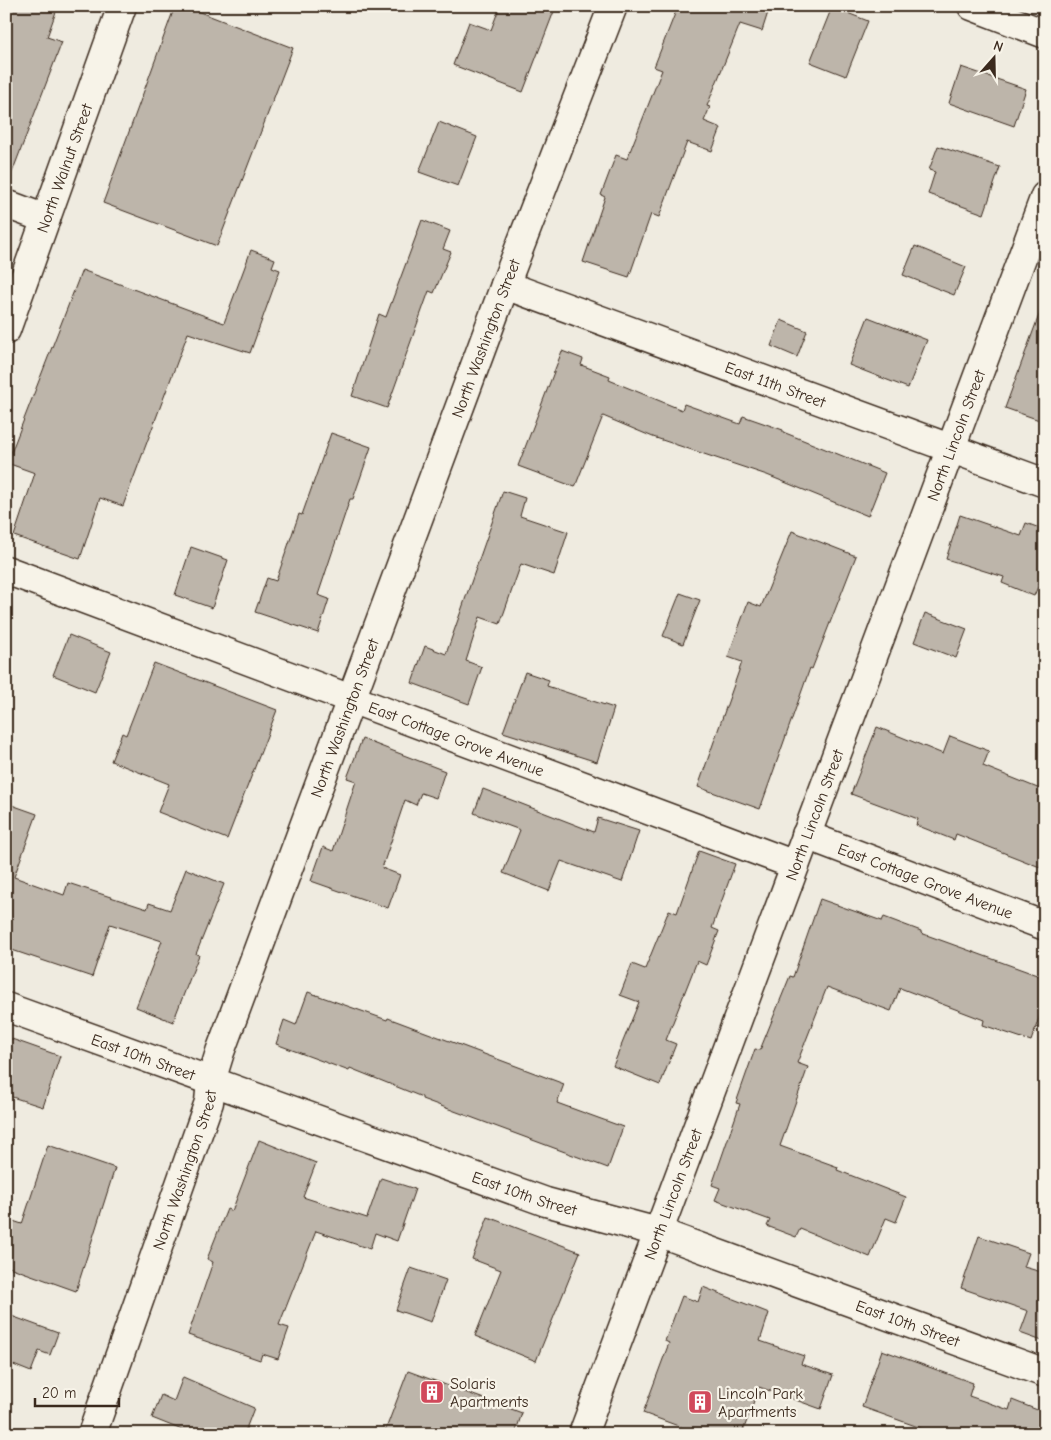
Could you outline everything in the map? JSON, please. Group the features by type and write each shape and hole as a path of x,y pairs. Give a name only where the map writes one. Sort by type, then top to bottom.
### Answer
{"street":[{"name":"North Walnut Street","path":"6,330 122,6"},
{"name":"North Washington Street","path":"92,1434 209,1102 211,1081 217,1058 505,285 613,6"},
{"path":"972,6 1045,34"},
{"name":"North Lincoln Street","path":"583,1434 1045,196"},
{"path":"6,204 46,218"},
{"name":"East 11th Street","path":"505,285 1045,483"},
{"name":"East Cottage Grove Avenue","path":"6,570 795,865"},
{"name":"East Cottage Grove Avenue","path":"806,835 1045,926"},
{"name":"East 10th Street","path":"6,1007 546,1202 658,1232 1045,1373"}],"building":[{"path":"6,6 58,6 47,37 62,42 8,183 6,182"},
{"path":"175,6 184,6 293,48 217,246 103,203"},
{"path":"500,6 556,6 523,92 453,65 469,22 491,30"},
{"path":"678,6 770,6 762,31 740,24 707,106 710,107 704,121 721,128 712,151 687,142 659,217 651,214 629,277 583,262 605,197 601,195 616,155 627,159 662,70 654,67"},
{"path":"832,7 868,21 846,76 810,62"},
{"path":"961,67 1026,89 1014,126 949,103"},
{"path":"439,122 477,137 458,186 419,172"},
{"path":"938,146 1000,167 984,214 928,194 935,172 929,170"},
{"path":"422,220 450,231 443,249 451,252 434,293 429,291 387,408 352,396 379,314 386,317"},
{"path":"915,246 966,267 954,295 903,275"},
{"path":"251,250 275,259 272,267 280,270 250,353 188,333 123,506 100,498 80,559 14,536 35,473 7,463 82,270 224,323"},
{"path":"1042,307 1045,307 1045,422 1005,408"},
{"path":"868,317 927,340 908,388 849,365"},
{"path":"781,320 807,331 797,357 771,346"},
{"path":"562,351 583,359 581,365 610,376 609,380 682,410 684,404 740,424 743,416 783,430 783,432 885,473 868,516 767,475 653,437 603,416 575,487 518,466"},
{"path":"331,433 371,447 353,499 350,499 318,595 329,599 318,633 255,612 267,578 276,581 299,514 302,515"},
{"path":"503,491 525,498 520,516 568,532 554,575 521,564 500,624 480,617 466,661 482,667 469,704 412,683 425,646 446,654"},
{"path":"960,515 1021,536 1026,523 1045,530 1045,570 1034,596 1002,583 1004,577 946,559"},
{"path":"792,531 856,556 812,669 810,668 760,809 698,787 742,662 728,657 748,602 761,607"},
{"path":"191,547 228,560 212,608 175,595"},
{"path":"680,593 700,600 683,644 663,636"},
{"path":"925,613 967,629 956,658 914,642"},
{"path":"69,635 111,652 95,692 53,675"},
{"path":"154,663 277,710 227,839 158,812 169,784 111,761 122,733 126,735"},
{"path":"525,672 549,680 547,686 614,708 597,762 503,732"},
{"path":"877,727 943,754 950,736 989,751 983,766 1045,791 1045,869 956,834 954,840 916,825 918,819 851,794"},
{"path":"362,739 445,771 436,798 421,793 416,805 405,800 382,868 400,875 388,908 311,881 323,847 333,851 356,781 347,778"},
{"path":"483,789 594,832 598,818 639,831 622,882 561,861 549,891 503,873 520,830 474,813"},
{"path":"6,803 37,814 14,877 64,895 68,883 147,909 149,903 170,910 186,869 224,884 196,954 199,955 173,1022 136,1007 162,941 110,924 92,977 6,948"},
{"path":"699,851 735,864 712,928 719,931 706,965 697,961 666,1040 676,1044 660,1085 613,1066 639,1002 620,995 632,964 645,969 669,910 677,913"},
{"path":"820,899 882,921 884,917 921,931 921,933 1045,978 1045,1001 1031,1041 983,1025 984,1020 900,988 891,1011 827,987 797,1063 808,1067 780,1146 838,1167 837,1170 906,1197 896,1222 886,1218 870,1257 800,1229 796,1237 767,1226 770,1220 715,1200 720,1188 712,1185 740,1104 736,1103 755,1049 760,1050 790,976 793,977"},
{"path":"308,992 387,1020 388,1018 564,1084 557,1103 623,1127 608,1168 422,1099 422,1097 350,1068 349,1071 276,1044 284,1020 296,1025"},
{"path":"6,1037 60,1056 43,1107 6,1095"},
{"path":"259,1140 316,1163 303,1197 367,1218 381,1178 415,1189 397,1241 375,1233 370,1249 316,1231 279,1325 289,1328 278,1359 262,1354 260,1360 188,1335 213,1262 207,1259 227,1209 232,1211"},
{"path":"48,1145 115,1168 76,1291 6,1266 6,1242 13,1221 22,1224"},
{"path":"488,1217 580,1252 536,1361 475,1336 501,1270 472,1259"},
{"path":"979,1236 1029,1253 1024,1267 1045,1273 1045,1342 1020,1333 1028,1311 961,1288"},
{"path":"411,1268 446,1280 431,1322 396,1310"},
{"path":"703,1287 769,1313 760,1341 804,1356 801,1364 833,1375 821,1409 759,1387 742,1434 700,1434 643,1413 669,1343 665,1341 682,1296 698,1302"},
{"path":"6,1314 58,1333 50,1355 39,1351 31,1372 6,1362"},
{"path":"882,1350 973,1383 969,1396 1009,1410 1012,1400 1045,1413 1038,1434 938,1434 862,1407"},
{"name":"Solaris Apartments","path":"408,1371 522,1413 515,1434 384,1434"},
{"path":"183,1377 254,1408 244,1434 192,1434 152,1418 161,1395 174,1401"}],"place":[{"name":"Solaris Apartments","path":"432,1392"},
{"name":"Lincoln Park Apartments","path":"700,1402"}]}
